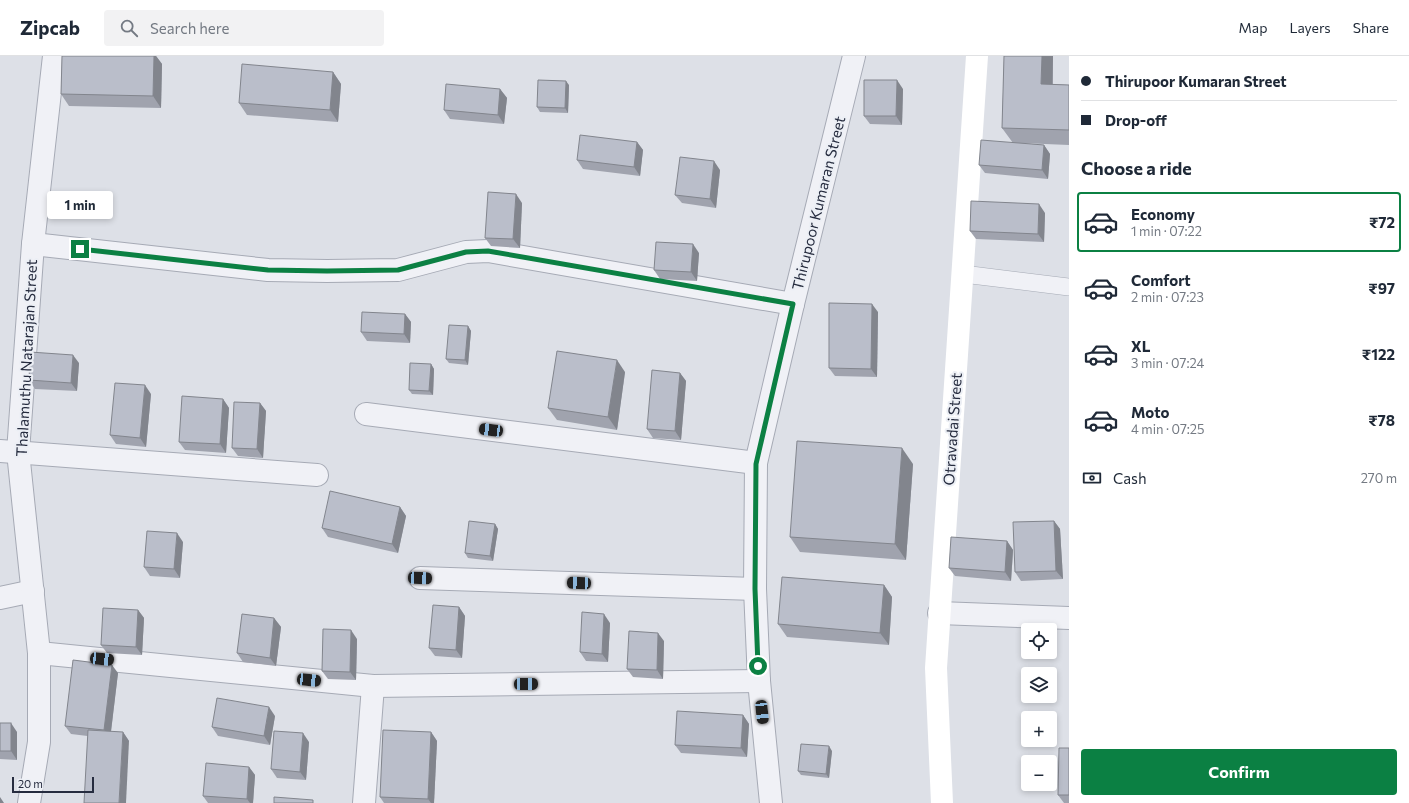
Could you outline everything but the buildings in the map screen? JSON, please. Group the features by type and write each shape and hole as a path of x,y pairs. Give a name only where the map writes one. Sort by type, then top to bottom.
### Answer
{"street":[{"name":"Thalamuthu Natarajan Street","path":"29,803 39,742 39,653 33,592 9,452 54,56"},
{"name":"Thirupoor Kumaran Street","path":"771,803 759,681 755,589 756,464 793,304 854,56"},
{"name":"Otravadai Street","path":"942,803 936,668 977,56"},
{"path":"33,244 268,270 312,271 398,270 466,252 488,251 793,304"},
{"path":"366,414 756,464"},
{"path":"9,452 317,475"},
{"path":"420,578 755,589"},
{"path":"0,598 33,592"},
{"path":"939,613 1069,618"},
{"path":"39,653 373,686 759,681"},
{"path":"364,803 373,686"}],"lane":[{"path":"963,274 1069,287"}],"route":[{"path":"80,249 268,270 327,271 398,270 466,252 488,251 793,304 756,464 755,589 758,666"}]}
